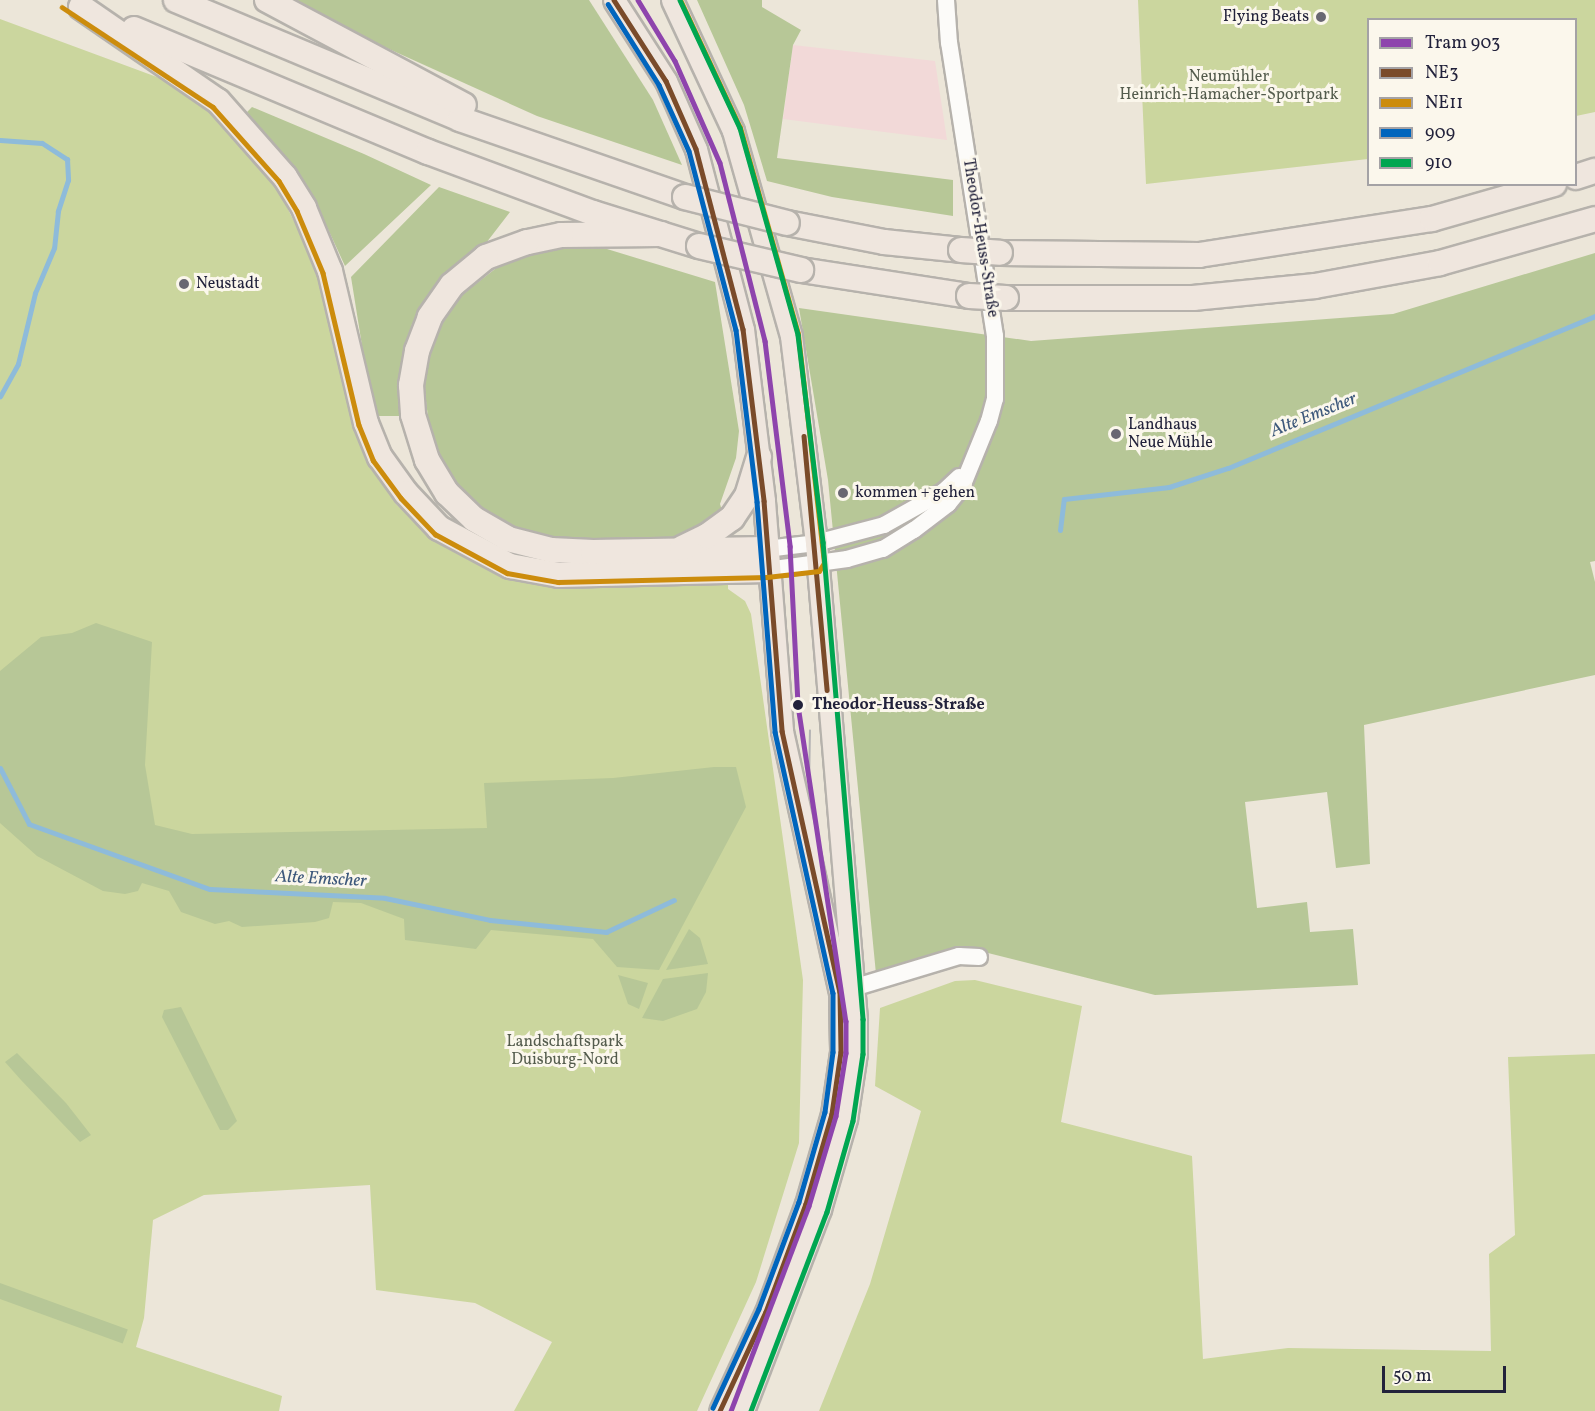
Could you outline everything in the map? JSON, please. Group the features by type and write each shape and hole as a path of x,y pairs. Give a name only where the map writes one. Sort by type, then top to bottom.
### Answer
{"highway":[{"path":"176,0 465,114 565,157 685,198 786,223 884,242 1000,253 1199,255 1432,219 1547,186"},
{"path":"267,0 465,114"},
{"path":"73,3 428,152 661,234 699,246 801,270 969,296 1182,298 1315,286 1440,262 1595,219"},
{"path":"73,3 218,101 285,177 322,246 339,298 366,423 380,457 406,494 439,528 510,566 559,575 767,560"},
{"path":"1577,176 1595,171"},
{"path":"661,234 561,235 527,242 486,257 452,285 430,317 417,351 411,385 413,416 427,460 447,493 474,519 508,540 551,550 674,551 767,560"},
{"path":"674,551 707,536 732,518 747,496 759,457"}],"main road":[{"path":"614,0 666,81 696,149 743,329 759,457 782,731 847,991 837,1083 816,1170 766,1312 720,1411"},
{"path":"672,0 699,51 733,130 791,336 816,543 847,991 856,1053 846,1119 804,1252 743,1411"}],"street":[{"name":"Theodor-Heuss-Straße","path":"767,560 817,564 883,549 948,504 962,487 966,471 982,443 995,399 995,336 950,52 946,0"},
{"name":"Theodor-Heuss-Straße","path":"767,560 816,543 884,525 943,492 966,471"},
{"path":"847,991 959,956 979,957"}],"shaded area":[{"path":"793,45 935,61 947,140 783,119"}],"green space":[{"path":"296,0 589,0 653,100 682,165 537,116 369,40"},
{"path":"697,0 762,0 762,7 801,30 793,45 777,158 953,180 953,216 832,197 767,181 744,105"},
{"name":"Neumühler Heinrich-Hamacher-Sportpark","path":"1138,0 1595,0 1595,112 1577,116 1577,18 1367,18 1367,159 1146,184"},
{"name":"Landschaftspark Duisburg-Nord","path":"0,19 173,83 209,110 247,148 274,182 311,254 330,308 370,460 396,504 435,538 508,577 728,584 728,589 745,601 751,614 803,980 799,1143 756,1282 697,1411 514,1411 552,1342 475,1303 376,1290 370,1185 204,1195 153,1220 144,1318 136,1347 282,1396 279,1411 0,1411"},
{"path":"252,107 431,185 345,266 322,216 293,168 247,112"},
{"path":"439,187 510,212 483,247 444,279 426,302 412,324 404,351 400,381 402,416 378,416 368,383 351,277"},
{"path":"580,246 607,249 715,282 739,431 736,458 720,504 724,517 677,538 636,541 553,539 511,528 482,509 456,483 438,454 430,434 424,384 436,331 459,297 508,259 540,249"},
{"path":"1595,253 1595,561 1590,562 1595,582 1595,675 1364,725 1370,864 1336,868 1327,792 1245,802 1257,908 1307,902 1310,932 1353,929 1358,985 1155,995 968,948 876,974 828,480 799,308 1031,341 1393,314"},
{"path":"96,623 152,642 145,765 155,825 192,834 487,828 484,783 613,778 714,767 736,767 746,807 659,970 617,967 593,939 491,930 476,949 405,940 404,919 361,903 333,902 329,918 315,922 242,927 229,921 215,924 181,912 169,891 142,883 138,891 125,894 103,891 37,856 0,823 0,671 41,637 72,633"},
{"path":"689,929 700,938 708,964 666,970"},
{"path":"708,973 706,992 697,1009 663,1021 642,1018 663,979"},
{"path":"618,975 648,983 639,1009 628,1004"},
{"path":"975,980 1082,1006 1061,1122 1192,1156 1203,1359 1288,1348 1491,1351 1489,1254 1515,1235 1508,1057 1595,1054 1595,1411 819,1411 870,1284 921,1111 875,1086 880,1008 955,981"},
{"path":"181,1007 237,1121 228,1130 220,1130 162,1017 164,1010"},
{"path":"17,1053 66,1103 91,1135 80,1142 21,1080 5,1062"},
{"path":"0,1283 128,1330 123,1344 0,1299"}],"waterway":[{"name":"Alte Emscher","path":"0,140 42,143 67,159 68,180 58,211 54,248 35,293 18,364 0,396"},
{"name":"Alte Emscher","path":"1060,530 1064,499 1169,487 1228,468 1595,316"},
{"name":"Alte Emscher","path":"0,768 29,824 210,889 385,898 490,920 606,932 674,900"}],"tram line":[{"name":"903","path":"638,0 675,61 720,163 765,341 790,546 798,705 846,1021 846,1053 836,1116 809,1206 731,1411"},
{"path":"809,786 810,731"}],"transit line":[{"name":"NE3","path":"614,0 666,81 696,149 743,329 764,501 782,731 840,992 841,1052 832,1114 806,1204 766,1312 720,1411"},
{"name":"NE11","path":"62,7 213,107 279,181 297,211 323,273 359,425 373,460 401,498 435,534 507,573 558,582 767,577 819,571 824,563 798,334 740,128 680,0"},
{"name":"910","path":"680,0 740,128 798,335 823,542 863,1019 863,1054 853,1121 827,1212 751,1411"},
{"name":"909","path":"608,4 659,85 689,151 736,330 757,502 775,732 833,993 833,1052 825,1112 799,1202 759,1309 713,1408"},
{"name":"NE3","path":"804,436 827,690"}],"place":[{"name":"Flying Beats","path":"1321,17"},
{"name":"Neustadt","path":"184,284"},
{"name":"Landhaus Neue Mühle","path":"1116,434"},
{"name":"kommen + gehen","path":"843,493"},
{"name":"Theodor-Heuss-Straße","path":"798,705"}]}
